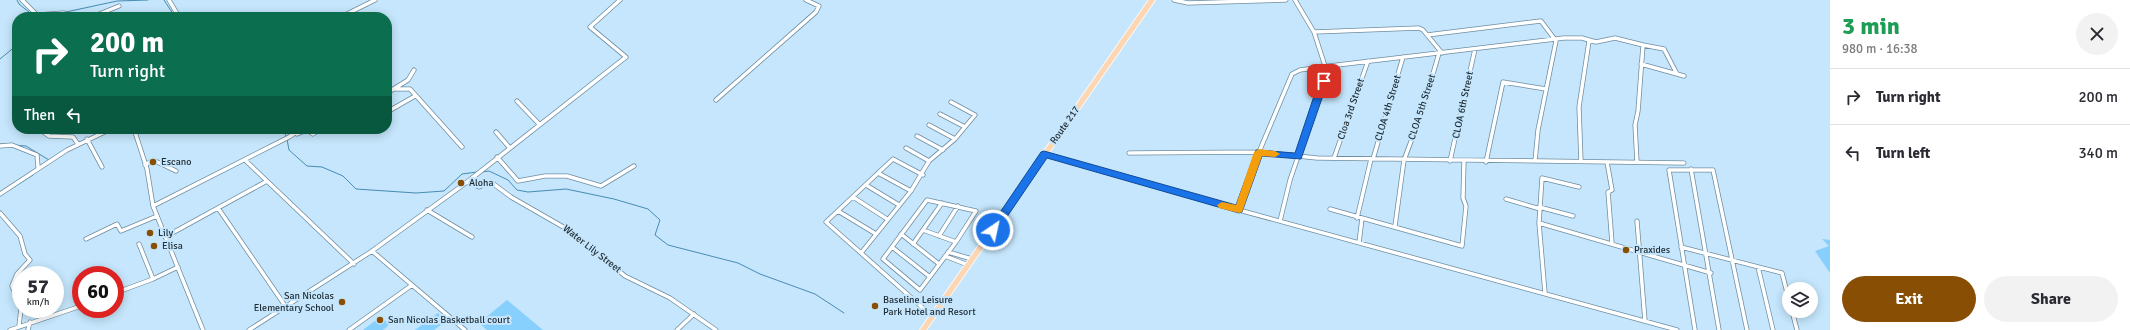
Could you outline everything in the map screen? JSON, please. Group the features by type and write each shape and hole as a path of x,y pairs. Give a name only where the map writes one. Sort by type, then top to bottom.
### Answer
{"main road":[{"name":"Route 217","path":"923,330 1152,0"}],"street":[{"path":"22,0 34,12"},
{"path":"168,0 175,12"},
{"path":"351,12 375,0"},
{"path":"249,330 354,264 372,251 479,173 509,147 626,57 590,27 620,0"},
{"path":"716,100 816,12 819,6 806,0"},
{"path":"1174,0 1188,3 1286,0"},
{"path":"1280,221 1298,156 1327,66 1314,32 1295,0"},
{"path":"104,12 119,6"},
{"path":"1427,35 1541,21 1555,39 1538,130 1534,161"},
{"path":"1314,32 1419,28 1427,35 1440,53"},
{"path":"1239,210 1259,152 1279,102 1295,72 1327,66 1555,39 1582,38 1596,42 1615,38 1664,49 1677,74"},
{"path":"1581,162 1579,107 1589,41"},
{"path":"1637,162 1635,148 1635,125 1638,111 1643,45"},
{"name":"CLOA 6th Street","path":"1450,161 1475,49"},
{"name":"CLOA 5th Street","path":"1395,226 1404,160 1422,112 1440,53"},
{"name":"CLOA 4th Street","path":"1359,243 1362,191 1403,57"},
{"name":"Cloa 3rd Street","path":"1334,158 1368,61"},
{"path":"1641,64 1684,76"},
{"path":"392,90 408,80 414,70"},
{"path":"1486,162 1503,82 1546,90"},
{"path":"395,89 410,89 462,147"},
{"path":"392,109 415,96"},
{"path":"517,101 539,124"},
{"path":"861,253 887,219 911,192 923,175 930,161 956,139 974,115 951,102"},
{"path":"940,114 965,127"},
{"path":"929,125 956,139"},
{"path":"496,132 509,147"},
{"path":"46,134 49,136 73,137 78,144"},
{"path":"0,194 38,167 98,134"},
{"path":"136,134 145,165 157,216 203,330"},
{"path":"289,137 294,134"},
{"path":"154,206 296,134"},
{"path":"918,136 943,150"},
{"path":"87,139 102,167"},
{"path":"0,146 12,145 37,155 38,167"},
{"path":"906,148 930,161"},
{"path":"1129,153 1259,152 1334,158 1404,160 1684,163"},
{"path":"1044,154 1239,210 1677,330"},
{"path":"497,157 518,181 545,176 568,176 601,186 634,166"},
{"path":"923,175 893,159 826,222 932,316"},
{"path":"145,165 153,160 176,171"},
{"path":"245,160 354,264"},
{"path":"1330,209 1462,246 1466,206 1463,198 1464,161"},
{"path":"1607,162 1612,190 1608,192 1612,243"},
{"path":"1691,169 1711,273 1719,330"},
{"path":"1695,330 1669,170 1714,170 1747,330"},
{"path":"878,173 911,192"},
{"path":"1545,293 1539,222 1542,178 1579,187"},
{"path":"165,238 267,181"},
{"name":"Water Lily Street","path":"467,182 479,187 491,182 511,197 572,232 625,276 670,298 716,330"},
{"path":"866,185 899,205"},
{"path":"853,197 887,219"},
{"path":"1506,199 1573,216"},
{"path":"926,201 958,206 976,211 956,242 922,289 918,289 883,260 883,257 926,201"},
{"path":"913,244 942,203"},
{"path":"939,236 958,206"},
{"path":"218,208 286,307"},
{"path":"427,210 463,230 472,237"},
{"path":"838,211 876,234"},
{"path":"0,212 21,235 25,244 25,254 30,260 17,274 12,286 21,308 19,326"},
{"path":"86,238 117,224 121,231 157,216"},
{"path":"1637,221 1645,321"},
{"path":"1539,222 1711,273"},
{"path":"923,230 956,242"},
{"path":"901,234 939,264"},
{"path":"139,244 153,279"},
{"path":"892,246 930,277"},
{"path":"1682,247 1782,273 1784,282"},
{"path":"372,251 465,330"},
{"path":"947,254 970,262"},
{"path":"1758,267 1774,330"},
{"path":"124,290 178,268"},
{"path":"349,330 412,285"},
{"path":"10,330 72,309"},
{"path":"677,330 694,314"},
{"path":"1794,318 1797,330"},
{"path":"28,330 30,322"}],"shaded area":[{"path":"1822,239 1830,240 1830,273 1815,251 1829,246"},
{"path":"507,300 543,330 487,330 479,323"},
{"path":"438,313 446,321 434,330 415,330"},
{"name":"San Nicolas Basketball court","path":"380,317 390,324 383,330 363,330"}],"waterway":[{"path":"17,0 19,4 29,12"},
{"path":"66,12 117,1 148,0"},
{"path":"164,0 172,12"},
{"path":"0,59 12,49"},
{"path":"287,139 289,150 307,166 322,167 343,176 356,189 416,193 444,191 462,174 477,172"},
{"path":"0,144 26,146 49,160"},
{"path":"482,172 489,171 508,180 517,190 528,192 566,189 614,199 648,209 660,220 655,235 668,245 738,263 760,274 815,294 844,313"},
{"path":"0,196 33,175"}],"slow traffic":[{"path":"1222,205 1239,210 1245,188 1259,152 1275,154"}],"place":[{"name":"Escano","path":"153,162"},
{"name":"Aloha","path":"461,183"},
{"name":"Lily","path":"150,233"},
{"name":"Elisa","path":"154,246"},
{"name":"Praxides","path":"1626,250"},
{"name":"San Nicolas Elementary School","path":"342,302"},
{"name":"Baseline Leisure Park Hotel and Resort","path":"875,306"},
{"name":"San Nicolas Basketball court","path":"380,320"}],"route":[{"path":"993,230 1044,154 1239,210 1245,188 1259,152 1298,156 1324,81"}]}
